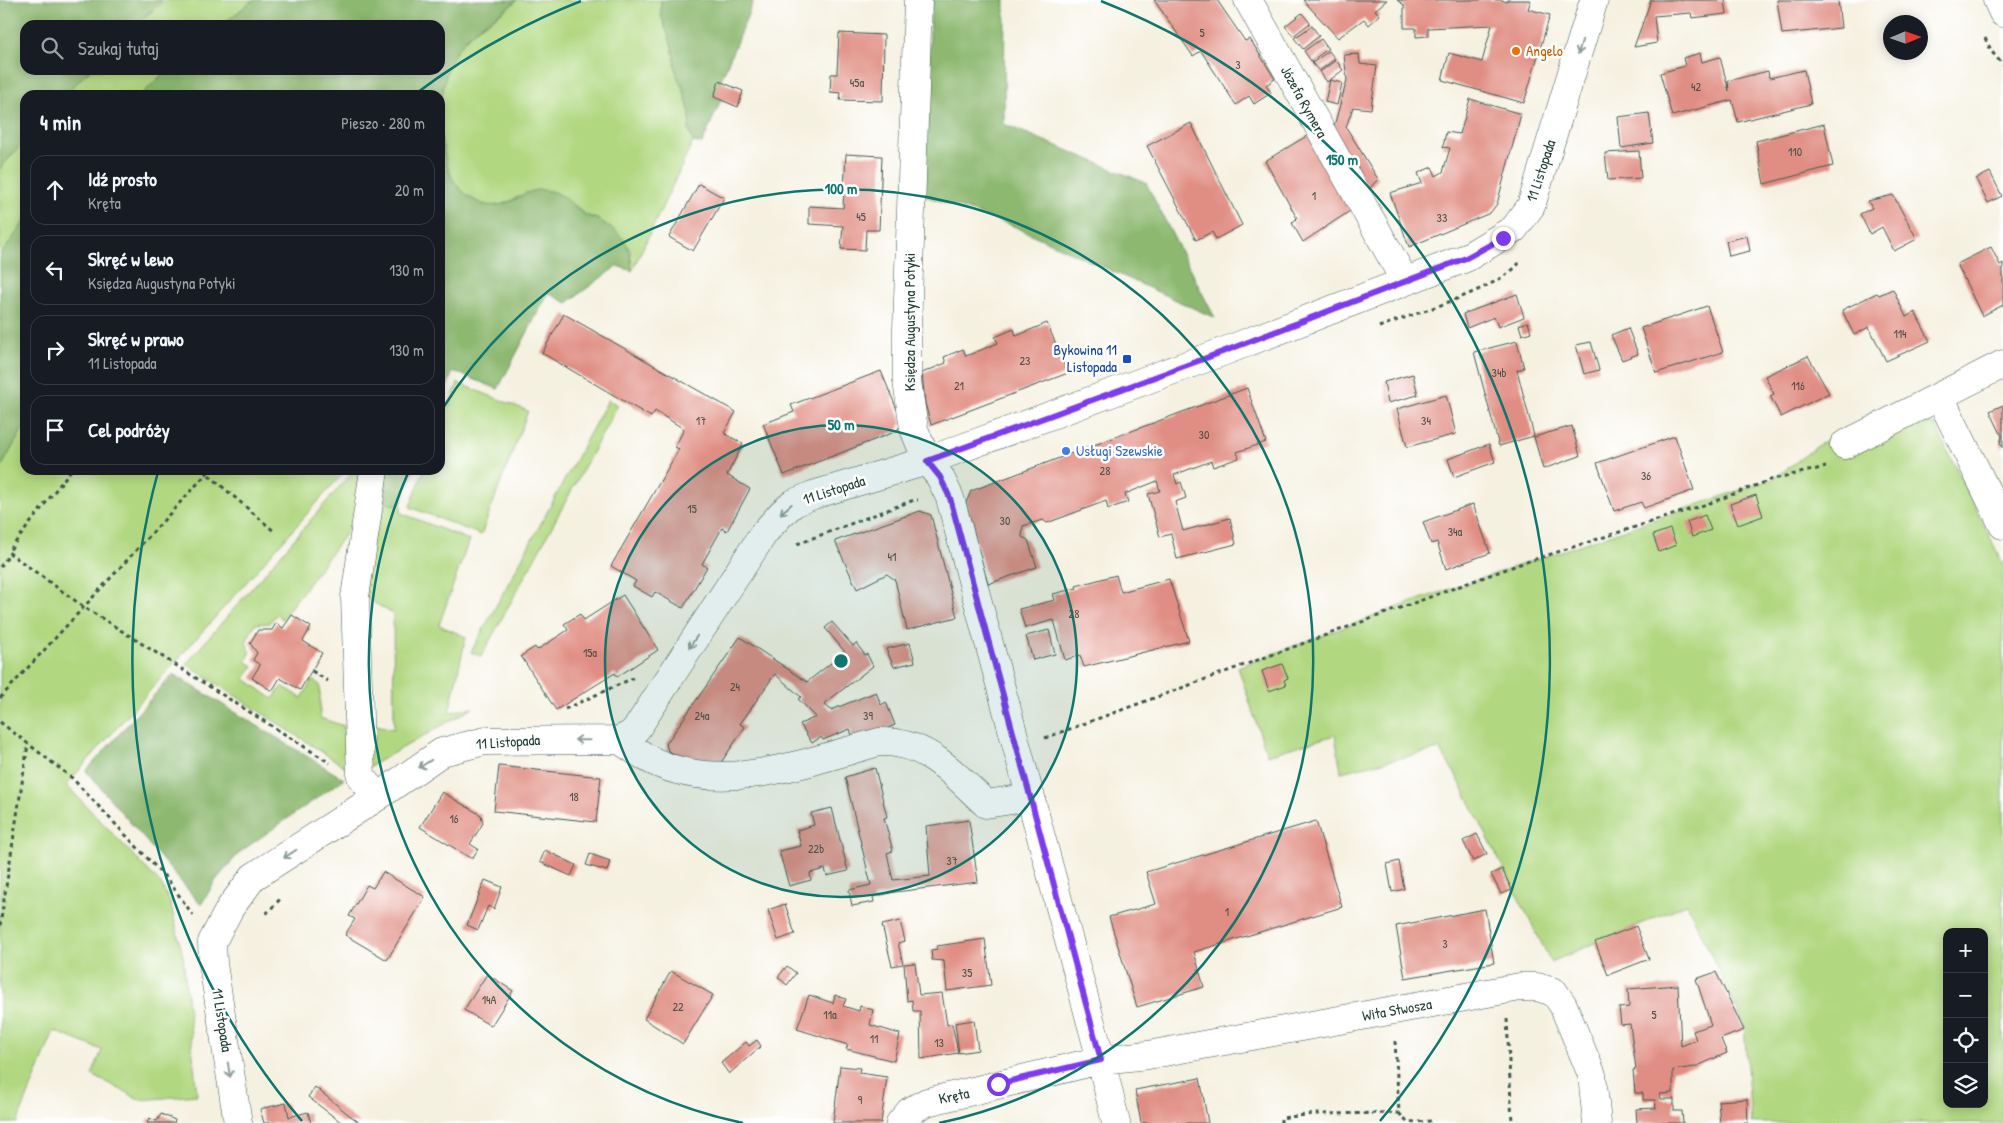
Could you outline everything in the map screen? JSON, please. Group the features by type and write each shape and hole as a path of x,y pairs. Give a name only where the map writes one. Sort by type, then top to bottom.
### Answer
{"street":[{"name":"Księdza Augustyna Potyki","path":"918,0 907,381 914,429 927,461 940,477 950,498 1101,1060 1116,1123"},
{"name":"Józefa Rymera","path":"1248,0 1405,281"},
{"name":"11 Listopada","path":"238,1123 213,964 212,942 230,908 253,877 369,787 442,752 485,741 619,740 630,735 637,728 758,541 782,512 794,503 813,495 927,461 1225,351 1466,258 1503,238 1514,230 1531,206 1594,0"},
{"path":"1997,0 2003,13"},
{"path":"1838,455 1940,397 2003,364"},
{"path":"1940,397 2003,525"},
{"path":"369,787 354,597 373,475"},
{"path":"619,740 654,762 674,770 695,774 732,776 770,772 879,742 896,742 926,752 945,766 986,804 1031,797"},
{"name":"Wita Stwosza","path":"1101,1060 1148,1054 1520,987 1537,987 1554,992 1563,1005 1592,1075 1597,1123"},
{"name":"Kręta","path":"900,1123 910,1111 927,1102 1101,1060"}],"path":[{"path":"1040,740 1520,564 1710,503 1838,455"},
{"path":"0,567 10,554 8,552 68,475"},
{"path":"0,698 206,475"},
{"path":"208,475 275,532"},
{"path":"10,554 84,607 369,787"},
{"path":"557,712 637,676"},
{"path":"0,722 72,778 162,873 185,902 212,942"},
{"path":"0,926 28,744"},
{"path":"265,915 286,892"},
{"path":"1507,1022 1512,1123"},
{"path":"1394,1036 1399,1113 1407,1122 1434,1121"},
{"path":"1281,1123 1281,1118 1313,1114 1399,1113"}],"green space":[{"path":"0,0 163,0 141,20 20,20 20,75 85,75 70,90 20,90 20,146 0,169"},
{"path":"166,0 253,0 228,20 141,20"},
{"path":"253,0 517,0 482,25 461,45 449,67 443,90 146,90 162,75 445,75 445,20 228,20"},
{"path":"517,0 661,0 661,15 672,46 677,76 684,91 690,114 689,130 693,142 632,271 630,249 597,219 586,215 576,206 526,192 496,206 485,205 462,192 451,176 445,161 445,90 442,90 445,74 455,50 462,42"},
{"path":"661,0 754,0 714,97 721,100 702,144 693,142 689,130 690,114 684,91 677,76 672,46 661,15"},
{"path":"931,0 1005,0 1004,124 1146,183 1215,318 1011,225 925,196"},
{"path":"85,75 162,75 146,90 70,90"},
{"path":"20,146 20,228 0,256 0,169"},
{"path":"445,155 449,171 457,185 482,204 500,205 534,190 551,191 567,199 585,215 599,220 620,235 627,246 632,271 617,266 567,303 548,293 498,389 453,371 445,391"},
{"path":"20,228 20,434 0,469 0,256"},
{"path":"458,383 528,411 481,535 410,507 422,475 445,475 445,416"},
{"path":"608,400 618,405 481,657 471,652"},
{"path":"1921,421 1935,425 2003,564 2003,1123 1751,1123 1744,1024 1687,904 1551,962 1456,775 1439,749 1341,772 1335,735 1267,755 1238,667 1412,602 1773,479 1831,436 1843,458"},
{"path":"20,434 20,475 342,475 66,785 161,884 170,902 183,956 197,1095 141,1100 92,1075 102,1050 54,1031 17,1123 0,1123 0,469"},
{"path":"350,475 365,475 358,517 282,619 277,614 269,623 255,624 246,642 250,653 246,661 253,666 245,679 273,699 282,686 302,698 312,680 320,685 320,718 344,726 347,768 186,664"},
{"path":"380,475 412,475 401,503 392,505 383,501"},
{"path":"379,478 392,505 401,503 401,513 469,540 439,625 466,637 449,712 473,708 367,768 367,723 394,729 393,614 363,596"},
{"path":"173,674 344,779 240,852 216,880 201,905 86,771"}],"building":[{"path":"1154,0 1217,0 1245,41 1250,39 1275,79 1266,85 1271,93 1254,104 1249,96 1236,105 1201,51 1193,56"},
{"path":"1303,0 1387,0 1375,10 1380,15 1369,25 1364,19 1338,38"},
{"path":"1397,0 1502,0 1506,2 1507,0 1531,0 1528,9 1550,15 1524,103 1442,80 1449,53 1482,62 1492,25 1428,28 1428,36 1416,37 1416,28 1404,28 1404,5"},
{"path":"1651,0 1725,0 1727,14 1692,18 1691,13 1654,16 1657,43 1634,47"},
{"path":"1777,0 1838,0 1841,28 1782,34"},
{"path":"1302,13 1310,23 1293,36 1285,26"},
{"path":"1312,26 1319,36 1303,49 1294,38"},
{"path":"839,33 884,35 883,101 840,100 841,93 830,92 831,74 837,74"},
{"path":"1321,39 1328,49 1311,61 1304,51"},
{"path":"1329,51 1335,59 1319,71 1312,63"},
{"path":"1700,53 1702,62 1720,57 1729,91 1728,81 1768,71 1769,78 1804,70 1811,104 1738,122 1732,100 1672,116 1660,73 1685,66 1683,58"},
{"path":"1359,54 1360,64 1377,66 1371,109 1353,107 1346,127 1378,179 1369,189 1332,133 1347,80 1344,55"},
{"path":"1336,60 1343,70 1327,82 1320,72"},
{"path":"1330,80 1342,83 1337,105 1325,102"},
{"path":"719,81 743,91 738,107 714,97"},
{"path":"1470,99 1521,114 1497,204 1490,213 1409,247 1390,193 1422,183 1418,173 1432,167 1436,176 1443,172 1450,148 1443,147 1446,132 1460,134"},
{"path":"1649,113 1653,143 1621,148 1618,117"},
{"path":"1191,123 1242,225 1216,239 1212,232 1196,240 1147,146"},
{"path":"1824,124 1833,166 1764,184 1756,141"},
{"path":"1310,134 1350,211 1303,242 1292,223 1297,218 1265,161"},
{"path":"1639,151 1641,178 1608,180 1605,153"},
{"path":"846,154 882,156 879,230 866,230 865,250 841,249 843,226 809,224 809,206 843,208"},
{"path":"1990,172 2002,196 1988,203 1976,179"},
{"path":"699,184 724,198 693,251 669,237"},
{"path":"1893,195 1917,239 1894,251 1882,227 1870,234 1860,214 1872,208 1868,201"},
{"path":"1747,236 1750,251 1729,256 1726,241"},
{"path":"1991,247 2000,265 2003,263 2003,305 1982,316 1957,264"},
{"path":"1893,289 1906,317 1915,312 1930,341 1886,361 1869,327 1854,335 1842,310 1877,293 1879,295"},
{"path":"1517,294 1524,317 1498,327 1494,317 1467,328 1463,314"},
{"path":"1707,306 1723,352 1656,373 1641,328"},
{"path":"564,314 736,412 724,433 743,444 727,475 750,489 727,531 722,528 702,564 707,567 683,608 655,592 652,597 633,586 636,581 611,566 679,449 675,447 684,429 655,411 651,417 542,353"},
{"path":"1528,322 1531,332 1522,335 1519,325"},
{"path":"1047,323 1068,373 931,425 925,403 922,373 946,363 944,357 963,349 966,356 998,343 995,337 1014,329 1016,336"},
{"path":"1628,328 1638,354 1622,360 1611,335"},
{"path":"1517,341 1524,368 1517,370 1534,436 1499,446 1474,352"},
{"path":"1591,342 1599,370 1584,374 1576,345"},
{"path":"1808,356 1829,393 1781,417 1770,396 1774,394 1765,376"},
{"path":"881,371 902,422 897,431 784,475 763,424 794,412 791,405"},
{"path":"1413,374 1418,395 1388,403 1384,382"},
{"path":"1247,388 1266,442 1237,452 1239,458 1213,467 1211,461 1174,475 1177,484 1181,482 1186,498 1175,502 1183,531 1230,518 1236,544 1177,559 1171,534 1160,537 1148,494 1160,491 1157,481 1125,494 1128,502 1108,509 1106,501 1047,523 1043,520 1023,526 1022,537 1028,540 1037,567 988,584 966,503 971,491"},
{"path":"1446,395 1456,434 1407,447 1397,409"},
{"path":"2003,405 2003,448 2000,443 2002,436 1990,411"},
{"path":"1572,426 1580,456 1543,469 1534,437"},
{"path":"1675,436 1694,490 1644,508 1641,502 1614,511 1597,463"},
{"path":"1489,444 1495,462 1454,477 1448,459"},
{"path":"1756,495 1763,516 1738,525 1730,504"},
{"path":"1473,504 1490,553 1446,569 1437,542 1431,544 1423,522"},
{"path":"920,511 931,515 957,617 907,630 895,580 887,574 857,589 835,541"},
{"path":"1705,515 1711,530 1692,537 1687,522"},
{"path":"1670,529 1676,545 1659,552 1653,535"},
{"path":"1116,575 1121,592 1169,579 1189,641 1084,667 1080,655 1065,660 1054,620 1025,628 1019,609 1055,600 1053,594"},
{"path":"623,595 658,650 617,677 615,673 556,710 521,656 535,647 537,650 568,630 564,624 580,614 584,620"},
{"path":"292,615 311,627 303,641 322,653 300,690 280,678 272,691 252,678 260,665 253,660 257,653 250,643 258,630 272,630 276,623 283,628"},
{"path":"832,622 853,646 856,643 865,655 867,654 873,666 824,704 831,710 876,692 881,705 886,702 895,725 854,742 850,729 823,740 821,737 812,743 800,724 816,717 798,699 801,697 775,674 740,724 745,727 720,764 694,763 668,751 666,744 740,637 807,682 845,652 825,628"},
{"path":"1049,630 1055,654 1033,660 1026,636"},
{"path":"910,643 915,662 894,667 886,649"},
{"path":"1282,664 1288,678 1284,680 1286,685 1269,691 1262,671"},
{"path":"499,766 601,777 596,822 494,811"},
{"path":"875,768 887,817 884,818 893,851 887,853 893,880 930,876 926,826 969,820 978,882 895,892 873,897 874,902 852,906 849,890 871,885 845,777"},
{"path":"442,792 481,815 483,823 470,844 478,849 472,859 420,827"},
{"path":"832,808 848,871 827,876 825,869 810,873 811,880 789,886 779,851 801,846 797,830 814,825 811,813"},
{"path":"1316,821 1342,907 1194,952 1204,987 1137,1007 1109,917 1156,904 1146,872"},
{"path":"1477,834 1487,854 1473,861 1463,841"},
{"path":"545,850 576,865 571,876 540,862"},
{"path":"590,854 610,861 607,871 586,865"},
{"path":"1399,861 1404,889 1392,892 1387,864"},
{"path":"1502,869 1512,890 1501,894 1491,874"},
{"path":"383,872 425,897 387,960 345,935 355,919 349,916 367,885 373,888"},
{"path":"485,880 502,887 494,909 488,906 478,930 467,925"},
{"path":"785,904 795,934 778,940 768,910"},
{"path":"1485,909 1494,963 1405,978 1396,926"},
{"path":"900,921 905,941 898,943 903,964 892,966 882,925"},
{"path":"1636,926 1649,959 1608,975 1595,942"},
{"path":"985,939 991,985 947,991 944,961 932,960 931,950 937,949 937,946"},
{"path":"915,963 919,995 942,993 947,1025 952,1024 958,1053 921,1059 920,1011 913,1011 912,1000 907,1001 904,964"},
{"path":"787,966 796,973 787,985 778,977"},
{"path":"671,971 713,995 683,1044 644,1019"},
{"path":"1716,972 1744,1030 1721,1039 1727,1053 1695,1067 1673,1070 1673,1093 1660,1094 1661,1099 1674,1099 1674,1111 1682,1111 1683,1123 1637,1123 1636,1109 1656,1108 1655,1100 1643,1100 1643,1093 1635,1093 1633,1070 1636,1069 1630,1024 1621,1025 1619,1008 1629,1007 1628,989 1678,985 1681,1046 1696,1040 1693,1031 1711,1025 1696,979"},
{"path":"487,974 513,991 491,1026 464,1010"},
{"path":"809,995 833,1003 835,995 846,999 843,1006 859,1011 860,1006 873,1010 870,1025 900,1034 894,1061 846,1049 848,1045 797,1029"},
{"path":"974,1020 978,1050 959,1053 955,1023"},
{"path":"757,1040 761,1046 729,1074 721,1063 746,1042 749,1046"},
{"path":"840,1066 860,1068 859,1073 887,1077 881,1123 833,1123"},
{"path":"1200,1078 1208,1123 1141,1123 1135,1090"},
{"path":"315,1087 360,1123 342,1123 308,1097"},
{"path":"1747,1099 1748,1123 1720,1123 1718,1101"},
{"path":"286,1103 289,1117 308,1112 311,1123 264,1123 260,1109"},
{"path":"161,1114 175,1120 174,1123 147,1123 149,1118 157,1121"}],"place":[{"name":"Angelo","path":"1516,51"},
{"name":"Bykowina 11 Listopada","path":"1127,359"},
{"name":"Usługi Szewskie","path":"1066,451"}],"route":[{"path":"998,1084 1101,1060 950,498 940,477 927,461 1225,351 1466,258 1503,238"}]}
